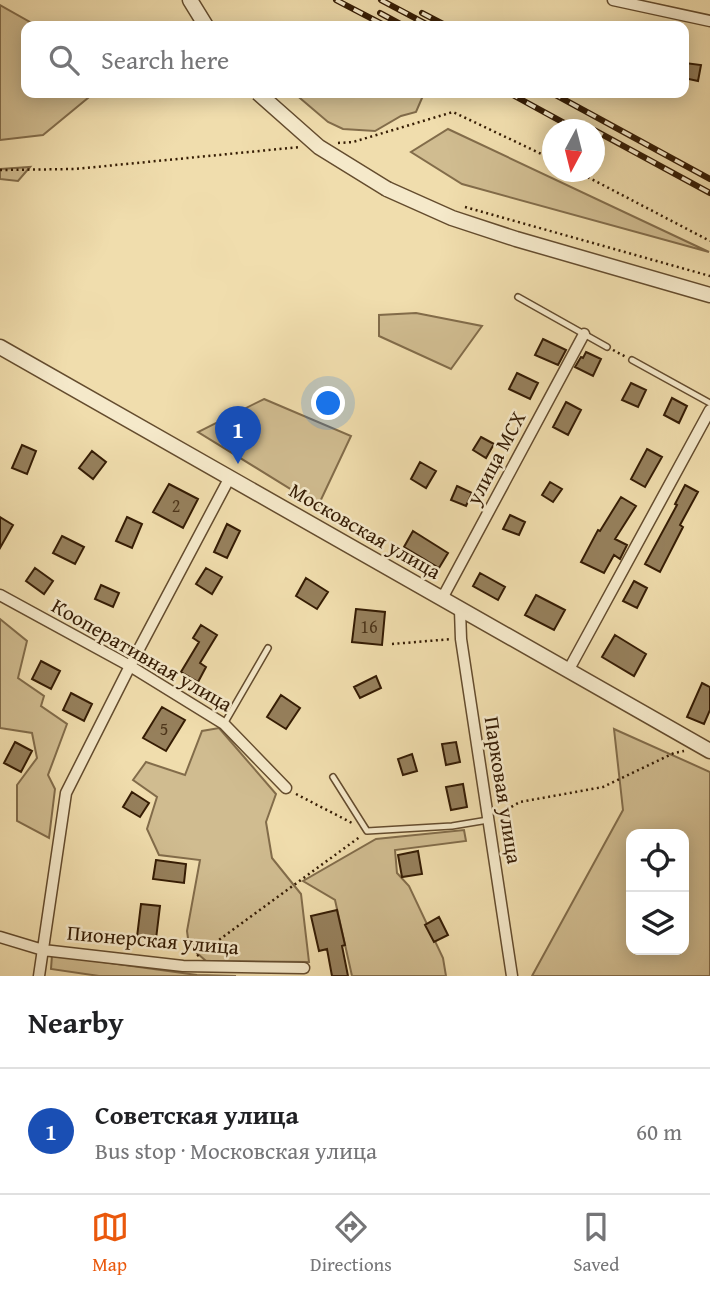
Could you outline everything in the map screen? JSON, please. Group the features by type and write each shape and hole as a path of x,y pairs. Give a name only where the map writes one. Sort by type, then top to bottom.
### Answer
{"street":[{"path":"190,0 203,21"},
{"path":"613,0 710,22"},
{"path":"263,98 318,148 387,189 452,218 710,295"},
{"name":"улица МСХ","path":"439,597 445,593 584,334"},
{"name":"Московская улица","path":"0,347 706,749"},
{"path":"568,671 710,410"},
{"path":"39,976 66,793 230,477"},
{"name":"Кооперативная улица","path":"0,595 130,666 224,723 286,788"},
{"name":"Парковая улица","path":"460,610 461,639 512,976"},
{"name":"Пионерская улица","path":"0,937 43,950 183,966 304,968"}],"lane":[{"path":"518,297 607,347"},
{"path":"632,360 710,402"},
{"path":"224,723 268,648"},
{"path":"333,777 367,831 452,826 488,820"}],"path":[{"path":"339,143 353,142 453,112 542,154"},
{"path":"0,170 75,169 311,146"},
{"path":"597,182 710,241"},
{"path":"460,206 710,276"},
{"path":"607,347 632,360"},
{"path":"392,644 461,639"},
{"path":"488,820 520,802 603,787 674,753 706,749"},
{"path":"183,966 367,831 286,788"}],"shaded area":[{"path":"0,5 28,21 21,21 21,98 88,98 43,135 0,140"},
{"path":"300,98 422,98 416,112 401,116 375,131 343,129 328,122"},
{"path":"448,129 542,173 542,182 560,182 709,252 462,184 411,152"},
{"path":"30,167 18,181 0,179 0,169"},
{"path":"416,313 482,326 451,369 379,336 379,315"},
{"path":"264,399 351,436 318,506 198,432"},
{"path":"0,619 27,641 18,678 44,696 41,706 67,724 48,775 55,789 49,838 17,821 17,785 37,758 32,733 0,728"},
{"path":"219,728 276,794 266,822 272,858 301,894 309,962 206,961 189,946 187,931 200,860 159,855 147,829 157,797 133,780 146,762 185,775 202,731"},
{"path":"614,729 710,772 710,976 532,976 623,810"},
{"path":"464,830 466,841 395,850 397,873 409,886 443,958 446,976 352,976 335,900 303,881 376,839"},
{"path":"52,955 197,975 236,976 99,976 51,969"}],"building":[{"path":"689,64 701,65 698,81 689,79"},
{"path":"543,339 566,350 558,365 535,355"},
{"path":"586,352 601,359 593,376 575,367"},
{"path":"517,373 538,383 530,399 509,389"},
{"path":"631,383 646,390 638,407 622,400"},
{"path":"672,398 687,406 679,423 664,415"},
{"path":"566,402 581,410 568,435 553,427"},
{"path":"481,437 494,444 486,458 473,450"},
{"path":"22,445 36,451 27,474 12,468"},
{"path":"647,449 662,457 645,487 631,479"},
{"path":"92,451 106,462 93,479 79,468"},
{"path":"420,462 436,471 426,488 411,479"},
{"path":"550,482 562,489 553,502 542,495"},
{"path":"169,484 198,499 183,528 153,512"},
{"path":"685,485 698,492 680,525 683,527 660,572 645,564"},
{"path":"457,486 472,493 466,506 451,500"},
{"path":"621,497 636,506 615,539 627,545 620,559 614,555 604,573 581,562 598,530 600,531"},
{"path":"510,515 525,522 519,535 503,529"},
{"path":"0,517 13,525 0,548"},
{"path":"127,517 142,524 132,548 116,541"},
{"path":"227,524 240,531 227,558 214,552"},
{"path":"413,531 448,553 439,568 404,547"},
{"path":"62,536 84,547 75,564 53,553"},
{"path":"35,568 53,581 44,594 26,581"},
{"path":"206,568 222,577 212,594 196,584"},
{"path":"480,573 505,587 498,600 473,586"},
{"path":"306,578 328,592 317,609 296,596"},
{"path":"634,581 647,588 637,608 623,601"},
{"path":"101,585 119,593 113,607 95,599"},
{"path":"536,595 565,610 554,630 525,615"},
{"path":"356,609 385,612 382,645 352,642"},
{"path":"201,625 217,635 200,663 206,667 198,682 181,672 199,642 193,638"},
{"path":"615,635 646,654 634,676 602,657"},
{"path":"41,661 60,671 51,689 32,679"},
{"path":"376,676 381,688 360,698 354,687"},
{"path":"702,683 710,687 710,710 704,724 687,717"},
{"path":"71,693 92,704 84,721 63,710"},
{"path":"281,695 300,708 286,729 267,717"},
{"path":"162,707 185,720 166,751 143,738"},
{"path":"15,742 32,751 21,772 4,763"},
{"path":"456,742 460,762 446,765 442,744"},
{"path":"412,754 417,771 403,775 398,759"},
{"path":"463,784 467,807 451,810 446,787"},
{"path":"132,792 149,803 140,817 123,807"},
{"path":"418,851 422,874 402,877 398,855"},
{"path":"156,860 186,864 184,883 153,879"},
{"path":"141,904 160,906 156,939 137,937"},
{"path":"337,910 345,945 342,946 348,976 332,976 327,949 319,951 311,916"},
{"path":"439,917 448,935 434,942 425,925"}],"railway":[{"path":"336,0 376,21"},
{"path":"381,0 421,21"},
{"path":"380,13 395,21"},
{"path":"422,13 437,21"},
{"path":"518,98 557,119"},
{"path":"561,98 710,179"},
{"path":"605,136 710,193"}],"place":[{"name":"Советская улица","path":"238,464"}]}
